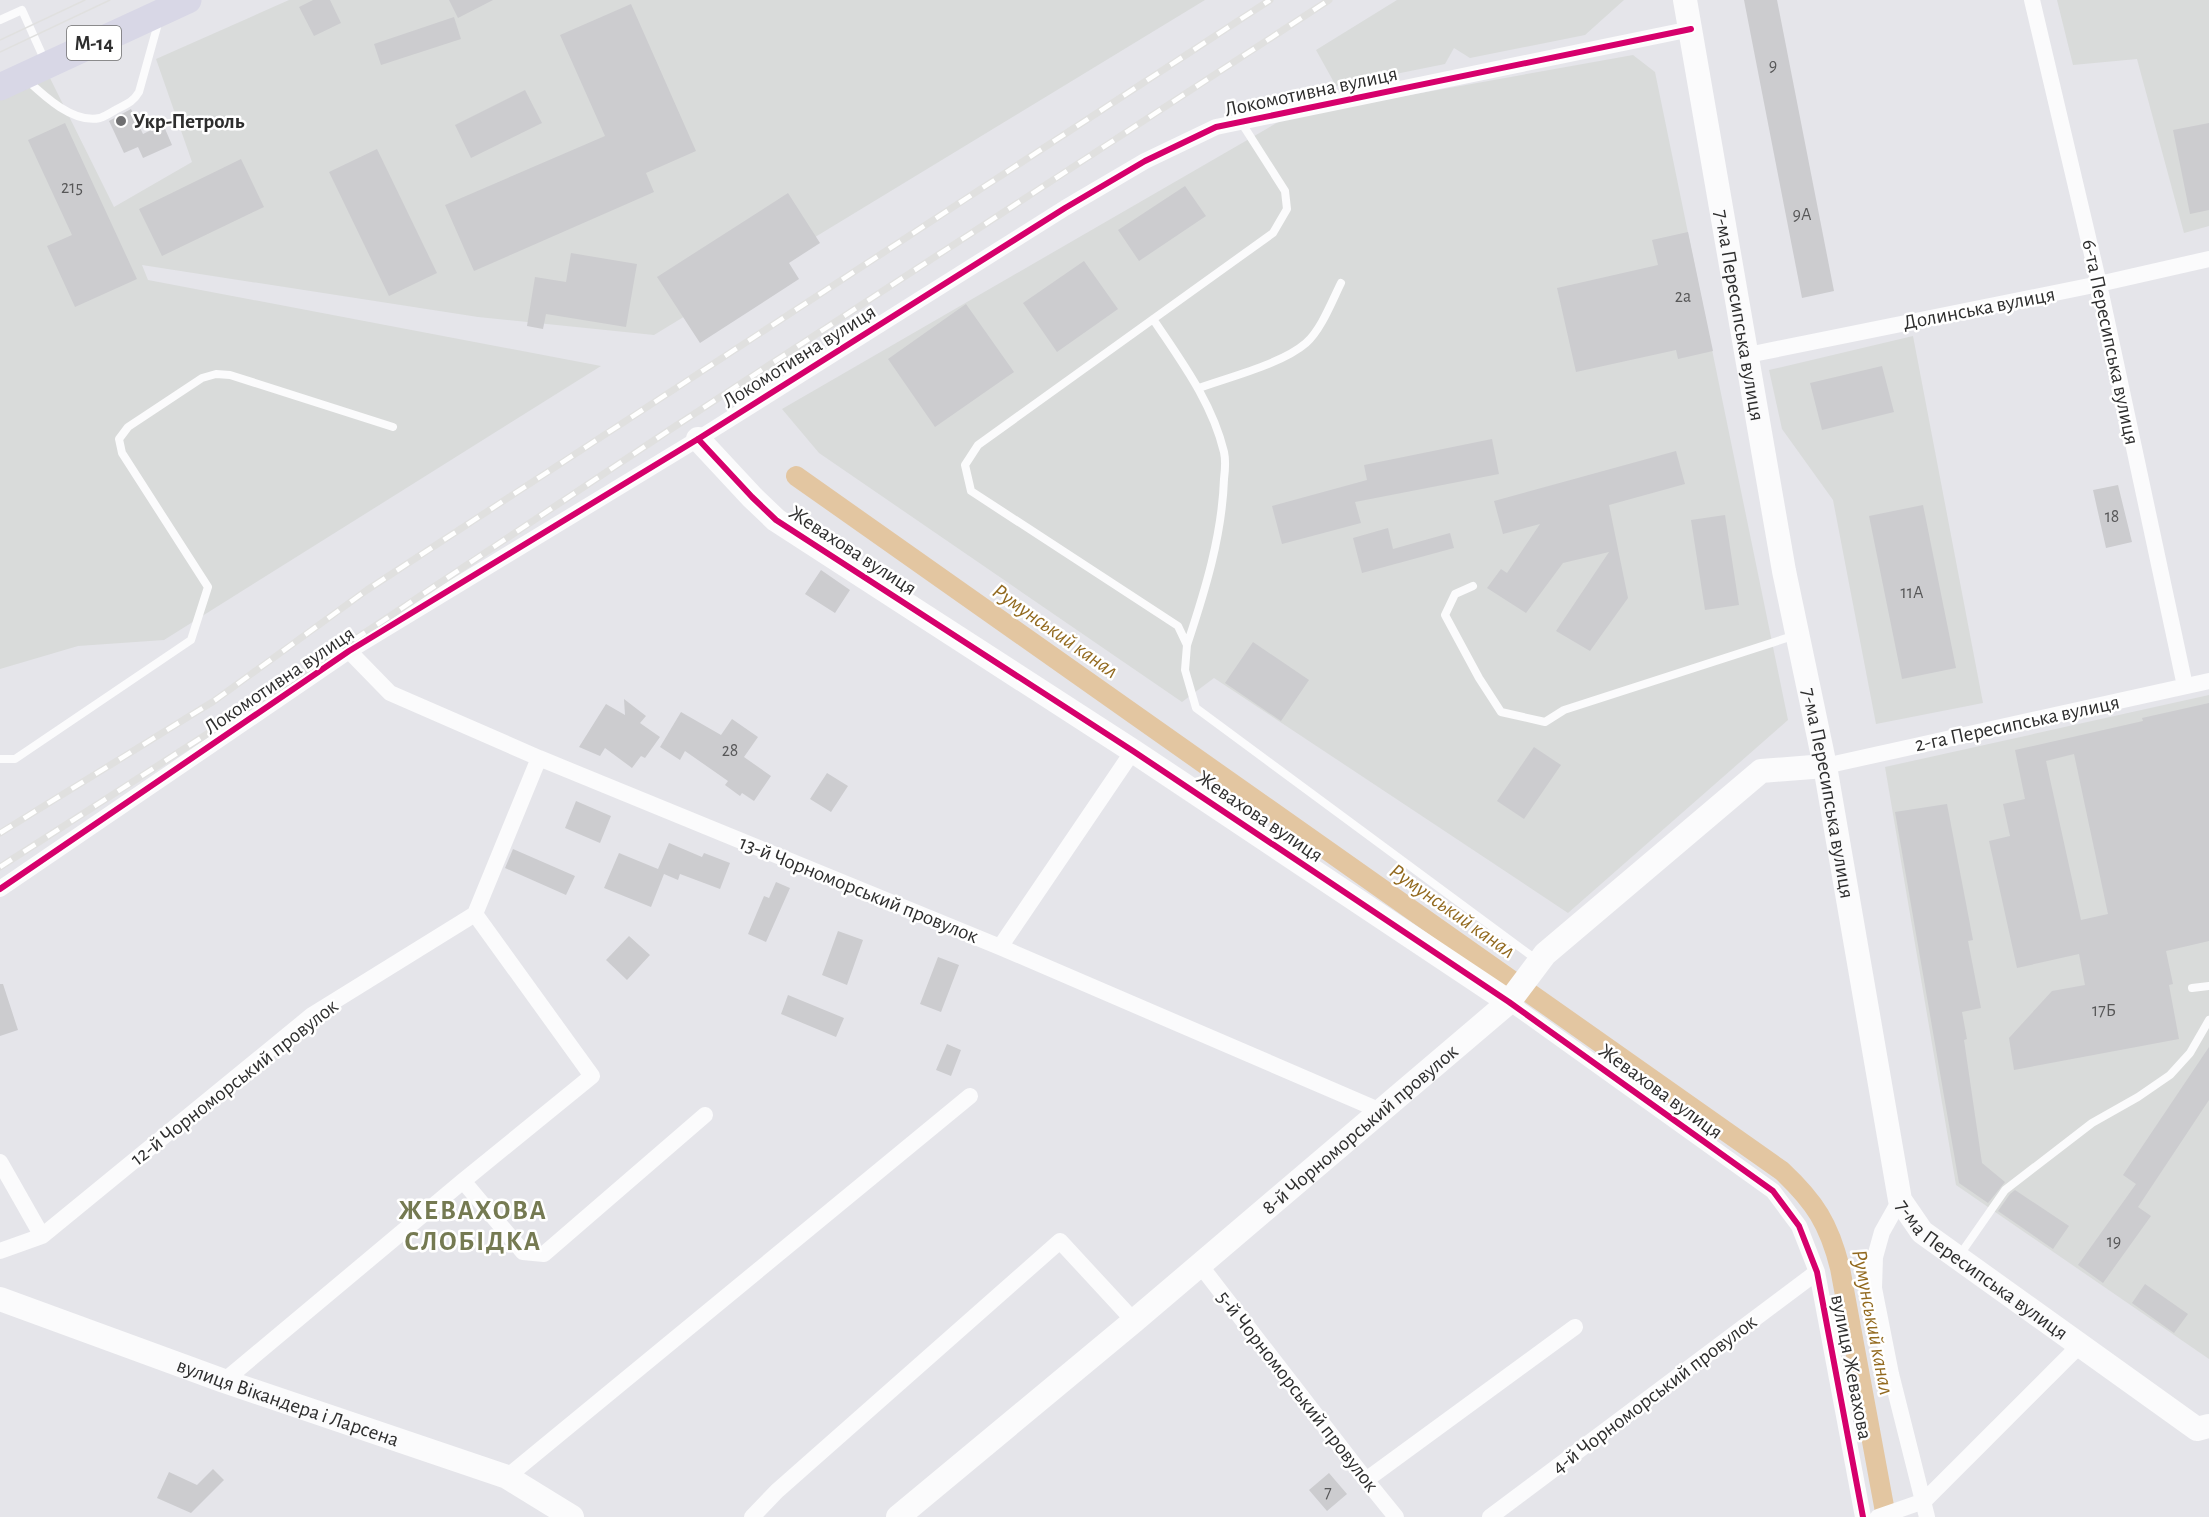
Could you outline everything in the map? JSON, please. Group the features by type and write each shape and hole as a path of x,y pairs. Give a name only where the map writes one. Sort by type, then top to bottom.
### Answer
{"main road":[{"name":"М-14","path":"23,76 188,0"}],"street":[{"name":"7-ма Пересипська вулиця","path":"1685,0 1797,635 1825,766 1900,1200 1922,1232 2079,1346 2205,1431"},
{"name":"6-та Пересипська вулиця","path":"2032,0 2099,284 2185,686"},
{"name":"Локомотивна вулиця","path":"0,889 349,651 698,439 1065,208 1145,161 1216,127 1691,29"},
{"name":"Долинська вулиця","path":"1748,355 2099,284 2209,259"},
{"name":"Жевахова вулиця","path":"698,439 776,520 1133,751 1509,1002 1773,1191 1799,1226"},
{"name":"13-й Чорноморський провулок","path":"349,651 390,693 539,758 1000,947 1381,1111"},
{"name":"2-га Пересипська вулиця","path":"1825,766 2209,681"},
{"path":"1000,947 1133,751"},
{"path":"224,1381 592,1076 475,914 539,758"},
{"name":"8-й Чорноморський провулок","path":"898,1517 1134,1321 1509,1002 1545,954 1761,771 1825,766"},
{"name":"12-й Чорноморський провулок","path":"0,1251 42,1236 312,1015 475,914"},
{"path":"507,1477 970,1096"},
{"path":"463,1181 523,1252 544,1254 705,1115"},
{"path":"0,1162 42,1236"},
{"path":"1900,1200 1882,1232 1875,1257 1874,1288 1891,1374 1922,1507"},
{"name":"вулиця Жевахова","path":"1799,1226 1817,1272 1863,1517"},
{"path":"752,1517 777,1491 1060,1241 1134,1321"},
{"name":"5-й Чорноморський провулок","path":"1200,1265 1396,1517"},
{"name":"4-й Чорноморський провулок","path":"1490,1517 1817,1272"},
{"name":"вулиця Вікандера і Ларсена","path":"0,1299 224,1381 507,1477 572,1517"},
{"path":"1366,1480 1575,1327"},
{"path":"1878,1517 1922,1507 2079,1346"}],"lane":[{"path":"0,20 22,10 23,76 52,102 88,118 100,118 133,101 139,92 161,12"},
{"path":"1187,645 1178,626 971,491 965,465 978,445 1273,233 1287,209 1285,191 1241,122"},
{"path":"1199,388 1289,355 1307,342 1323,318 1341,283"},
{"path":"1153,319 1199,388 1215,424 1225,455 1224,503 1208,581 1187,645 1185,670 1196,708 1539,961"},
{"path":"0,759 15,759 190,639 208,587 122,453 119,439 128,428 202,378 216,374 230,375 393,427"},
{"path":"1473,586 1455,594 1445,615 1479,678 1501,712 1545,722 1564,710 1797,635"},
{"path":"2192,988 2209,986"},
{"path":"1958,1258 2005,1190 2092,1123 2138,1097 2170,1075 2190,1053 2209,1020"}],"shaded area":[{"path":"289,0 1205,0 654,335 478,317 142,265 148,280 601,366 164,640 78,646 0,669 0,91 46,70 114,207 192,162 156,59"},
{"path":"1397,0 1624,0 1585,35 1470,58 1454,48 1445,64 1336,86 1316,50"},
{"path":"2057,0 2209,0 2209,226 2184,233 2137,59 2073,65"},
{"path":"1633,55 1655,72 1788,720 1568,913 1214,678 1182,702 819,453 782,409 1287,117"},
{"path":"1913,336 1983,703 1876,724 1833,500 1782,429 1769,370"},
{"path":"2209,695 2209,1359 1956,1185 1885,767"}],"building":[{"path":"313,0 330,0 341,23 314,36 299,7"},
{"path":"449,0 493,0 458,18"},
{"path":"1744,0 1777,0 1834,291 1802,298"},
{"path":"631,4 696,151 646,173 654,192 474,271 445,205 605,136 560,35"},
{"path":"454,17 461,39 381,65 374,44"},
{"path":"525,90 542,123 471,158 455,125"},
{"path":"131,109 143,134 163,124 172,145 143,158 138,147 124,153 109,121"},
{"path":"65,123 137,279 75,307 47,246 72,235 28,140"},
{"path":"2209,123 2209,210 2190,214 2173,130"},
{"path":"377,149 437,273 389,296 329,172"},
{"path":"241,159 264,207 162,256 139,209"},
{"path":"1185,186 1206,216 1139,261 1118,230"},
{"path":"788,193 820,243 789,263 799,279 700,343 657,277"},
{"path":"1688,232 1713,351 1678,359 1676,350 1576,372 1557,288 1658,265 1652,240"},
{"path":"571,253 637,264 626,327 546,314 543,329 527,326 535,277 566,282"},
{"path":"1084,261 1118,309 1057,352 1023,303"},
{"path":"966,304 1014,372 935,427 888,359"},
{"path":"1882,366 1894,412 1822,430 1810,383"},
{"path":"1492,439 1499,474 1355,502 1361,523 1282,544 1272,506 1367,480 1364,465"},
{"path":"1676,451 1685,484 1609,505 1628,598 1590,651 1556,631 1609,552 1563,563 1526,613 1487,588 1501,569 1507,573 1540,524 1503,534 1494,501"},
{"path":"2118,485 2132,542 2106,548 2093,490"},
{"path":"1923,505 1956,668 1902,679 1869,516"},
{"path":"1725,515 1739,605 1705,610 1691,520"},
{"path":"1388,528 1393,549 1450,533 1454,548 1362,573 1353,538"},
{"path":"821,570 850,590 835,613 805,594"},
{"path":"1253,642 1309,680 1281,721 1225,683"},
{"path":"624,699 646,716 640,723 660,737 645,758 641,756 632,768 605,748 600,756 579,747 606,704 625,715"},
{"path":"2209,703 2209,941 2166,951 2173,984 2169,985 2179,1039 2014,1070 2009,1038 2052,991 2085,985 2079,954 2017,968 1989,841 2010,836 2003,804 2025,799 2015,750 2143,721 2142,718","holes":["2074,754 2108,914 2081,920 2046,761"]},
{"path":"681,712 721,735 732,719 758,737 744,757 771,776 754,801 742,793 740,796 725,785 728,781 685,751 680,760 660,747"},
{"path":"1534,747 1561,765 1524,819 1497,801"},
{"path":"827,773 848,786 831,812 810,799"},
{"path":"576,801 611,816 600,843 565,828"},
{"path":"1947,804 1973,940 1968,941 1981,1008 1962,1012 1982,1163 2005,1182 1988,1203 1959,1183 1895,812"},
{"path":"669,843 702,857 704,853 730,863 720,889 680,874 678,880 664,874 651,907 604,888 619,853 658,869"},
{"path":"513,849 575,876 566,895 505,868"},
{"path":"776,882 790,888 766,942 748,934 764,896 769,898"},
{"path":"838,931 863,940 847,985 822,975"},
{"path":"629,936 650,955 627,980 606,960"},
{"path":"938,957 959,965 941,1012 920,1004"},
{"path":"0,984 3,984 18,1030 0,1036"},
{"path":"788,995 844,1018 836,1037 781,1014"},
{"path":"947,1044 961,1050 951,1076 936,1070"},
{"path":"2209,1047 2209,1100 2138,1207 2151,1216 2103,1283 2078,1265 2136,1184 2123,1175"},
{"path":"2015,1190 2069,1226 2053,1249 1998,1211"},
{"path":"2145,1284 2188,1314 2174,1333 2132,1303"},
{"path":"213,1469 224,1480 191,1513 157,1498 169,1472 197,1485"},
{"path":"1329,1473 1347,1494 1327,1511 1309,1490"}],"waterway":[{"name":"Румунський канал","path":"796,476 1782,1171 1812,1204 1826,1226 1836,1252 1886,1517"}],"tram line":[{"path":"0,40 85,0"},
{"path":"0,52 110,0"}],"railway":[{"path":"0,833 214,701 367,590 1270,0"},
{"path":"0,867 372,628 671,429 1329,0"}],"cycle path":[{"path":"0,889 349,651 698,439 1065,208 1145,161 1216,127 1691,29"},
{"path":"698,439 776,520 1133,751 1509,1002 1773,1191 1799,1226 1817,1272 1863,1517"}],"place":[{"name":"Укр-Петроль","path":"121,121"}],"district":[{"name":"ЖЕВАХОВА СЛОБІДКА","path":"473,1226"}]}
